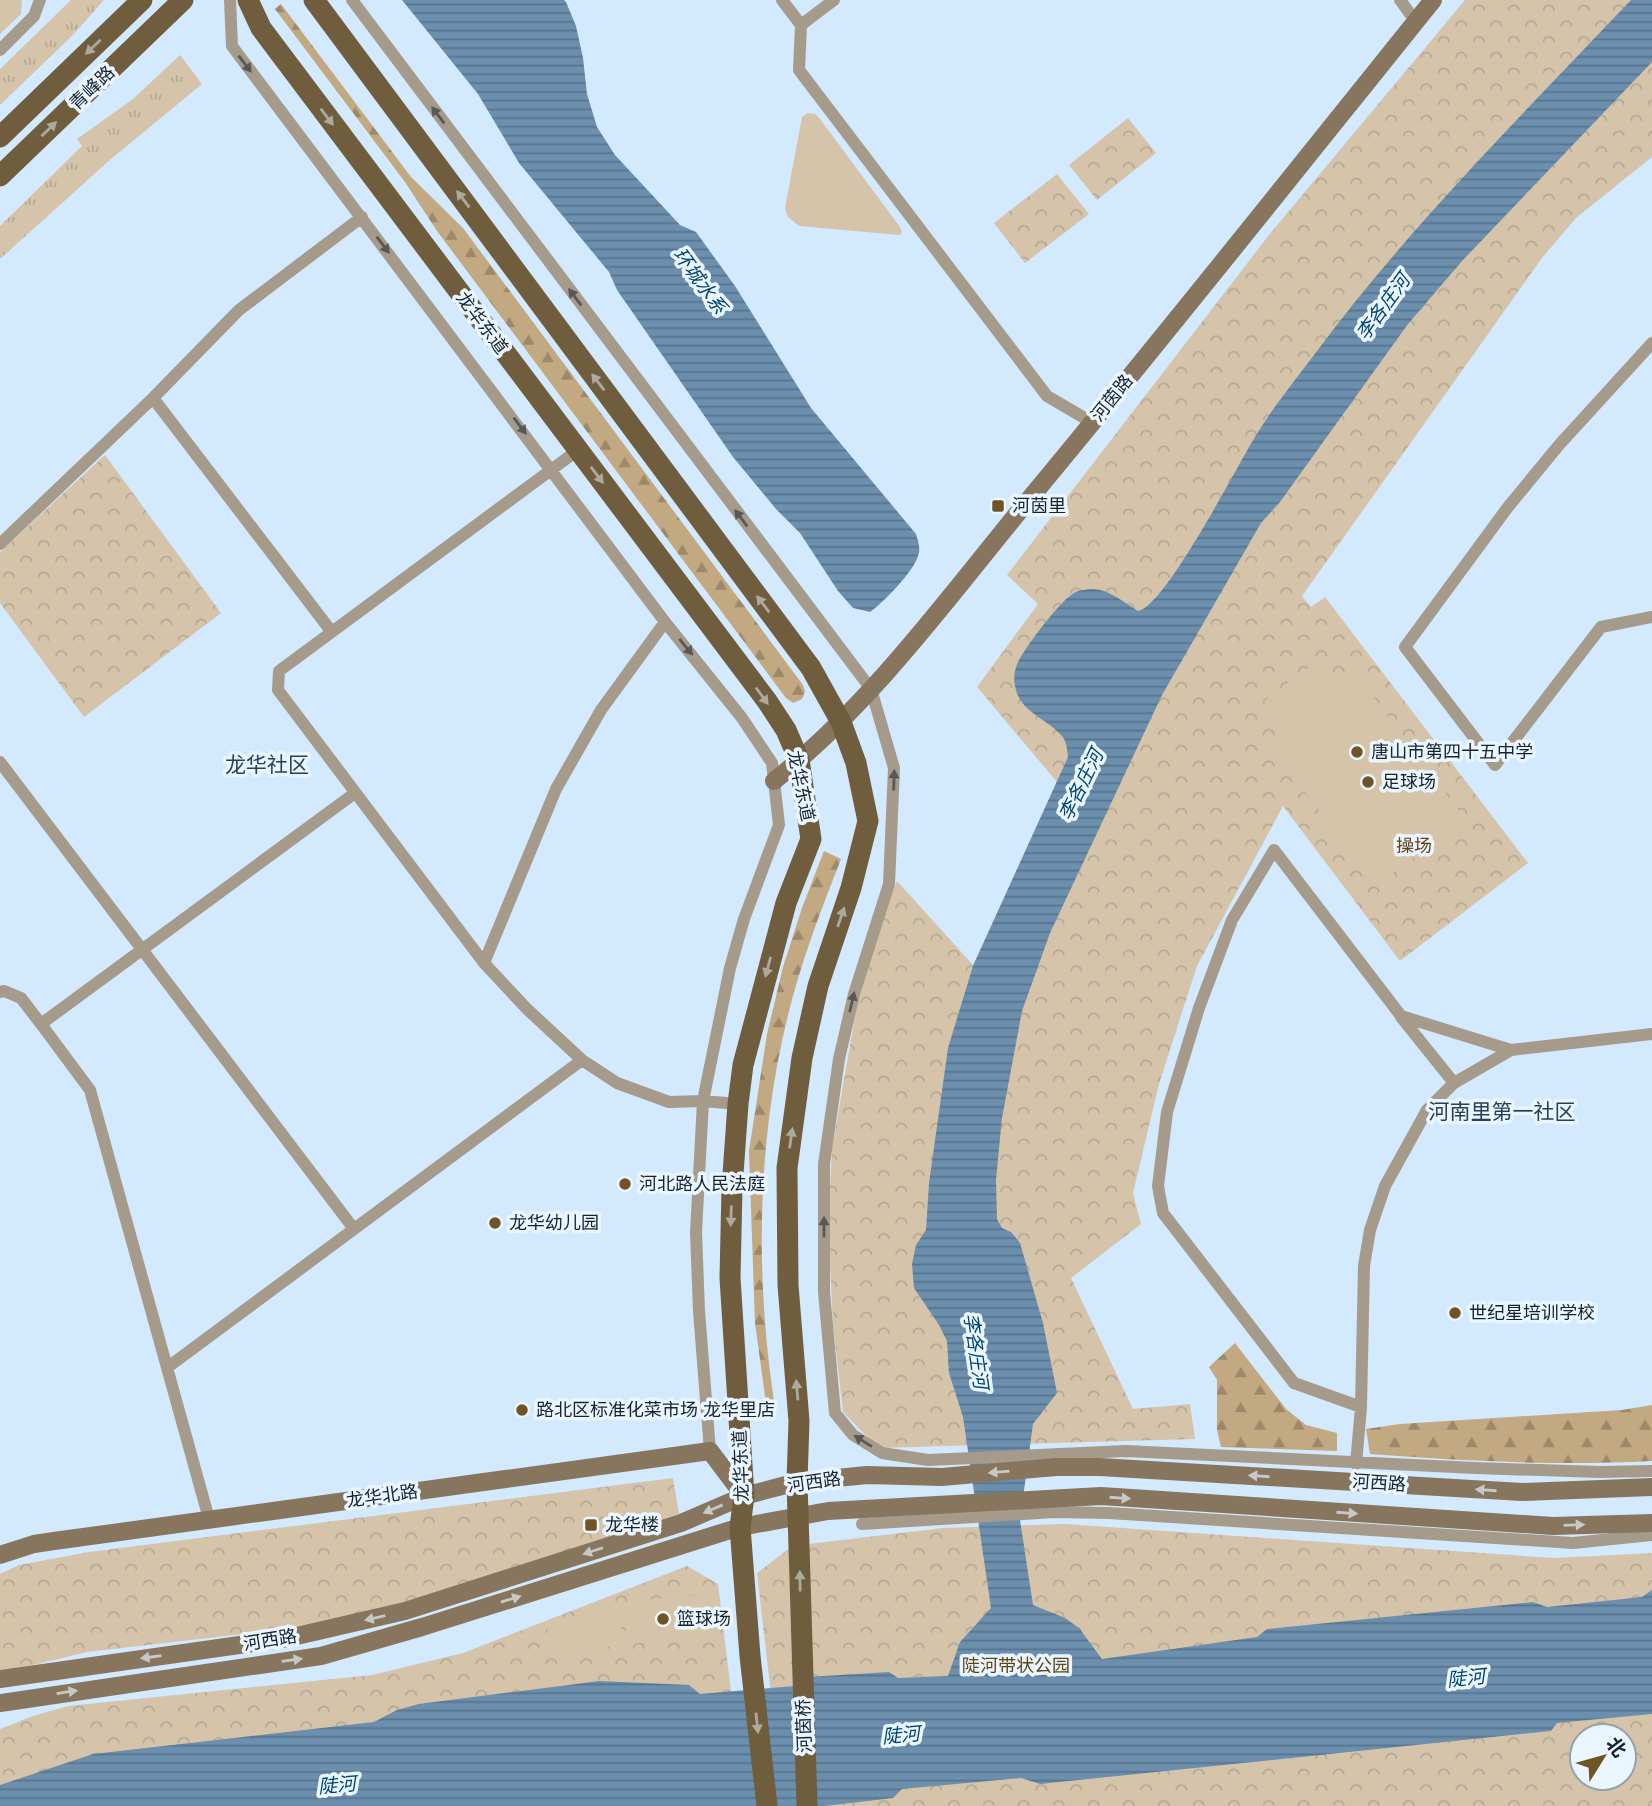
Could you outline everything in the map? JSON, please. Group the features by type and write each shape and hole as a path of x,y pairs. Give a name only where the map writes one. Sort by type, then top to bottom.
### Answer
{"main road":[{"name":"青峰路","path":"0,137 142,0"},
{"name":"青峰路","path":"0,176 183,0"},
{"name":"龙华东道","path":"248,0 261,28 767,701 786,730 799,760 811,839 786,903 743,1065 732,1188 730,1278 744,1496 740,1527 750,1656 767,1806"},
{"path":"314,0 811,668 841,722 856,763 868,821 851,888 817,986 802,1058 787,1168 788,1285 799,1421 799,1516"},
{"name":"河茵路","path":"774,780 841,722 871,689 1093,422 1433,0"},
{"path":"710,1451 744,1496"},
{"name":"龙华北路","path":"0,1555 34,1545 209,1519 710,1451"},
{"name":"河西路","path":"0,1679 288,1638 405,1611 681,1523 744,1496 797,1482 867,1475 942,1477 1051,1461 1522,1492 1652,1487"},
{"name":"河西路","path":"0,1703 321,1656 740,1527 828,1511 949,1511 1053,1505 1101,1496 1553,1526 1652,1523"},
{"name":"河茵桥","path":"799,1516 807,1806"}],"street":[{"path":"0,50 34,16 40,0"},
{"path":"230,0 232,46 665,622 743,718 772,763 779,825 747,909 733,956 720,1006 703,1101 696,1232 710,1451"},
{"path":"352,0 871,689 894,768 889,884 854,994 837,1072 824,1164 824,1292 835,1413 853,1435 882,1453 928,1460 1051,1461 1126,1451 1356,1464 1600,1472 1652,1471"},
{"path":"782,0 801,25 799,71 1047,396 1093,422"},
{"path":"801,25 834,0"},
{"path":"1400,0 1416,22"},
{"path":"0,544 153,398 239,310 362,217"},
{"path":"1652,343 1559,445 1508,507 1405,647 1495,765 1601,627 1652,617"},
{"path":"153,398 331,631"},
{"path":"578,450 279,671 278,690 484,962 527,1009 582,1060 617,1083 669,1102 738,1104"},
{"path":"484,962 556,789 601,710 665,622"},
{"path":"0,762 354,1229"},
{"path":"41,1024 355,793"},
{"path":"1361,1407 1294,1383 1163,1213 1158,1186 1167,1112 1199,1008 1232,920 1274,850 1454,1083"},
{"path":"0,992 21,998 90,1090 209,1519"},
{"path":"1401,1016 1511,1051"},
{"path":"1356,1464 1361,1407 1364,1266 1370,1230 1385,1186 1427,1110 1454,1083 1511,1051 1652,1034"},
{"path":"168,1367 582,1060"},
{"path":"1053,1505 1109,1513 1573,1542 1652,1535"},
{"path":"862,1524 949,1511"}],"green space":[{"path":"0,0 22,0 21,14 0,34"},
{"path":"71,0 104,0 73,35 0,105 0,69"},
{"name":"操场","path":"1465,0 1652,0 1652,157 1576,218 1542,258 1302,596 1311,607 1325,597 1528,863 1400,961 1283,806 1197,966 1159,1084 1133,1193 1141,1224 1071,1278 1133,1409 1190,1404 1195,1439 878,1448 843,1412 833,1324 828,1227 832,1149 860,988 877,929 897,881 973,965 1057,782 977,687 1038,604 1007,575 1269,235"},
{"path":"281,4 411,177 463,228 803,685 805,692 802,699 793,703 786,698 437,231 405,182 275,9"},
{"path":"180,55 202,84 111,159 0,259 0,226 82,146 77,139 133,99"},
{"path":"808,113 815,114 820,119 900,227 900,235 799,226 788,217 785,208 802,117"},
{"path":"1128,118 1156,153 1097,200 1069,165"},
{"path":"1057,174 1089,214 1025,263 994,223"},
{"path":"105,455 221,613 84,717 0,603 0,552"},
{"path":"1319,660 1341,690 1286,731 1264,701"},
{"name":"足球场","path":"1359,678 1465,819 1376,886 1270,746"},
{"path":"824,851 841,859 793,995 770,1110 762,1207 762,1256 774,1401 766,1403 755,1323 749,1151 767,1034 783,967"},
{"path":"1235,1343 1286,1409 1306,1425 1337,1433 1337,1451 1221,1447 1217,1430 1217,1380 1209,1367"},
{"path":"1652,1405 1652,1461 1511,1462 1370,1454 1366,1429 1400,1424 1622,1410"},
{"path":"673,1478 679,1514 420,1601 311,1626 87,1652 0,1673 0,1574 19,1565 89,1552"},
{"name":"陡河带状公园","path":"1065,1524 1554,1558 1652,1553 1652,1806 784,1806 757,1573 792,1546 943,1528"},
{"path":"687,1566 718,1584 745,1806 0,1806 0,1729 33,1716 68,1706 372,1675 463,1653"},
{"name":"篮球场","path":"698,1595 702,1637 627,1644 623,1602"},
{"path":"619,1603 622,1645 550,1655 547,1624"}],"water":[{"name":"环城水系","path":"402,0 566,2 576,26 587,94 597,127 615,155 680,225 696,232 735,286 811,408 916,534 919,550 911,570 870,612 853,608 838,591 800,533 776,509 733,457 617,290 609,272 519,163 478,94"},
{"path":"1631,0 1652,0 1652,62 1463,260 1408,324 1280,502 1261,523 1162,695 1050,933 1022,1011 1002,1118 996,1180 997,1219 1002,1228 1011,1232 1020,1243 1043,1323 1057,1393 1033,1424 1020,1520 1033,1605 1065,1618 1079,1628 1102,1659 1257,1637 1267,1629 1533,1602 1547,1607 1642,1597 1652,1590 1652,1714 1557,1723 1551,1731 1040,1784 1021,1778 902,1789 893,1798 825,1806 0,1806 0,1785 93,1754 374,1722 397,1710 419,1704 599,1681 689,1685 700,1694 795,1686 807,1677 889,1672 898,1678 948,1676 960,1642 991,1608 963,1417 949,1373 947,1341 914,1288 912,1264 916,1245 926,1230 929,1183 948,1048 973,966 1068,757 1062,736 1022,703 1014,680 1018,663 1044,624 1076,592 1097,589 1115,596 1138,611 1150,604 1182,562 1269,415 1353,304 1469,171"}],"place":[{"name":"河茵里","path":"998,506"},
{"name":"唐山市第四十五中学","path":"1357,752"},
{"name":"足球场","path":"1368,782"},
{"name":"河北路人民法庭","path":"625,1184"},
{"name":"龙华幼儿园","path":"495,1223"},
{"name":"世纪星培训学校","path":"1455,1313"},
{"name":"路北区标准化菜市场 龙华里店","path":"522,1410"},
{"name":"龙华楼","path":"591,1525"},
{"name":"篮球场","path":"663,1619"}],"district":[{"name":"龙华社区","path":"267,764"},
{"name":"河南里第一社区","path":"1502,1111"}],"water label":[{"name":"李各庄河","path":"1383,307"},
{"name":"李各庄河","path":"1081,785"},
{"name":"李各庄河","path":"976,1351"},
{"name":"陡河","path":"1466,1678"},
{"name":"陡河","path":"901,1735"},
{"name":"陡河","path":"337,1785"}]}
